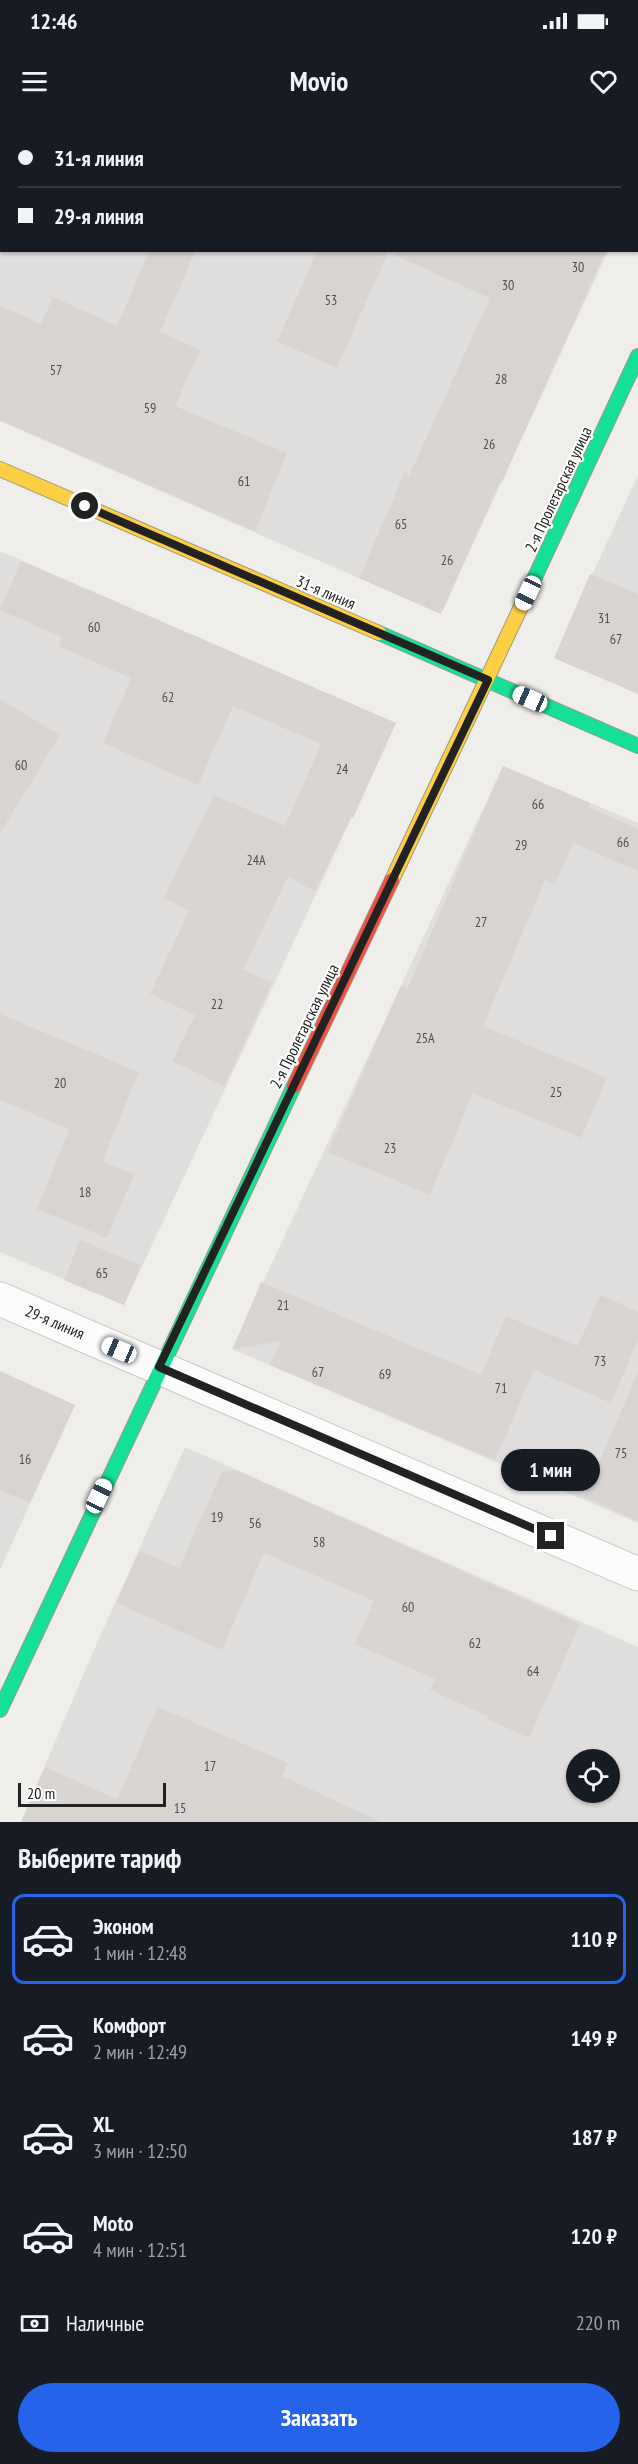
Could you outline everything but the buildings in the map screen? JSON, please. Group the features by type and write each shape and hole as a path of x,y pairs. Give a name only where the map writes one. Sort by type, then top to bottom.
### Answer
{"street":[{"name":"2-я Пролетарская улица","path":"0,1710 159,1367 488,680 638,356"},
{"name":"31-я линия","path":"0,469 638,746"},
{"name":"29-я линия","path":"0,1299 638,1574"}],"shaded area":[{"path":"0,252 608,252 441,614 0,421"},
{"path":"638,475 638,693 554,658"},
{"path":"0,551 396,723 124,1305 0,1252"},
{"path":"503,766 638,823 638,1523 232,1349"},
{"path":"0,1373 75,1405 0,1570"},
{"path":"185,1447 638,1647 638,1822 21,1822 93,1652"}],"traffic: fast":[{"path":"528,592 638,356"},
{"path":"379,633 638,746"},
{"path":"0,1710 294,1086"}],"traffic: slow":[{"path":"0,469 379,633"},
{"path":"392,880 528,592"}],"traffic: jam":[{"path":"294,1086 392,880"}],"route":[{"path":"85,506 488,680 159,1367 551,1536"}]}
